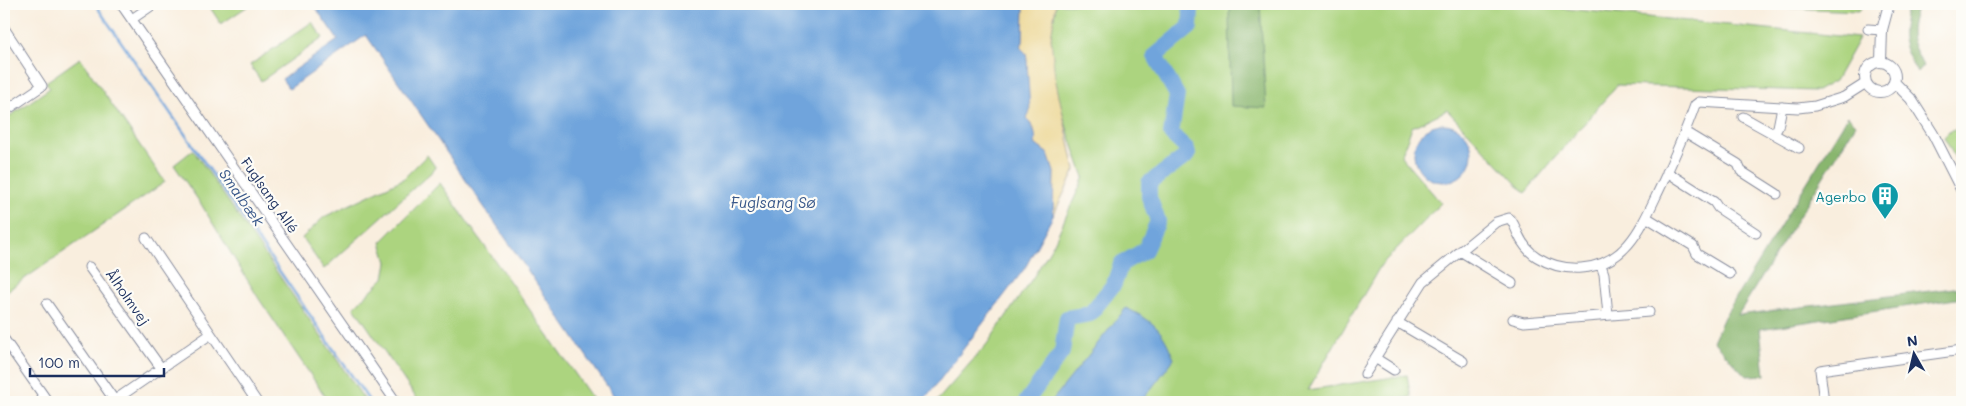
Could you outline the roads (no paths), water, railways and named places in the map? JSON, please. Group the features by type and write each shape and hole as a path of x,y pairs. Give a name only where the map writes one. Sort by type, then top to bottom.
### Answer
{"street":[{"name":"Fuglsang Allé","path":"121,4 396,402"},
{"path":"132,19 154,4"},
{"path":"1881,61 1882,30 1889,4"},
{"path":"4,28 42,86 4,112"},
{"path":"1868,29 1882,30"},
{"path":"1881,61 1889,64 1894,70 1894,82 1888,89 1880,92 1872,90 1866,84 1864,76 1867,68 1873,63 1881,61"},
{"path":"1894,82 1911,98 1933,134 1962,191"},
{"path":"1366,374 1423,282 1496,222 1509,218 1512,220 1526,247 1548,263 1571,269 1601,265 1613,258 1628,245 1646,217 1695,106 1699,102 1782,107 1815,106 1844,97 1866,84"},
{"path":"1774,134 1778,127 1782,107"},
{"path":"1743,117 1799,148"},
{"path":"1685,132 1738,164 1742,172 1777,194"},
{"path":"1667,172 1714,202 1718,208 1756,233"},
{"path":"1646,217 1693,246 1697,254 1730,274"},
{"path":"146,238 257,402"},
{"path":"1460,251 1512,283"},
{"path":"1601,265 1604,274 1608,315"},
{"name":"Ålholmvej","path":"90,267 161,368"},
{"path":"47,304 117,401 211,334"},
{"path":"1513,319 1524,322 1649,312"},
{"path":"1397,322 1462,361"},
{"path":"4,339 48,402"},
{"path":"1824,402 1820,370 1962,350"},
{"path":"1375,358 1394,370"}],"water":[{"name":"Fuglsang Sø","path":"313,4 1024,4 1023,42 1020,47 1026,53 1027,61 1030,111 1027,119 1035,134 1035,144 1048,154 1054,172 1053,216 1025,268 923,402 618,402 366,35 289,89 282,79 338,40"},
{"path":"1443,124 1459,129 1467,137 1472,153 1467,169 1459,177 1443,182 1427,177 1419,169 1414,153 1419,137 1427,129"},
{"path":"1126,308 1151,322 1166,340 1174,359 1141,402 1051,402"}],"waterway":[{"name":"Smalbæk","path":"95,4 370,402"},
{"path":"1026,402 1062,352 1067,318 1090,314 1114,284 1121,264 1145,250 1158,221 1149,197 1149,183 1188,155 1187,149 1171,134 1177,95 1155,56 1190,27 1191,12 1188,4"}],"place":[{"name":"Agerbo","path":"1885,220"}]}
